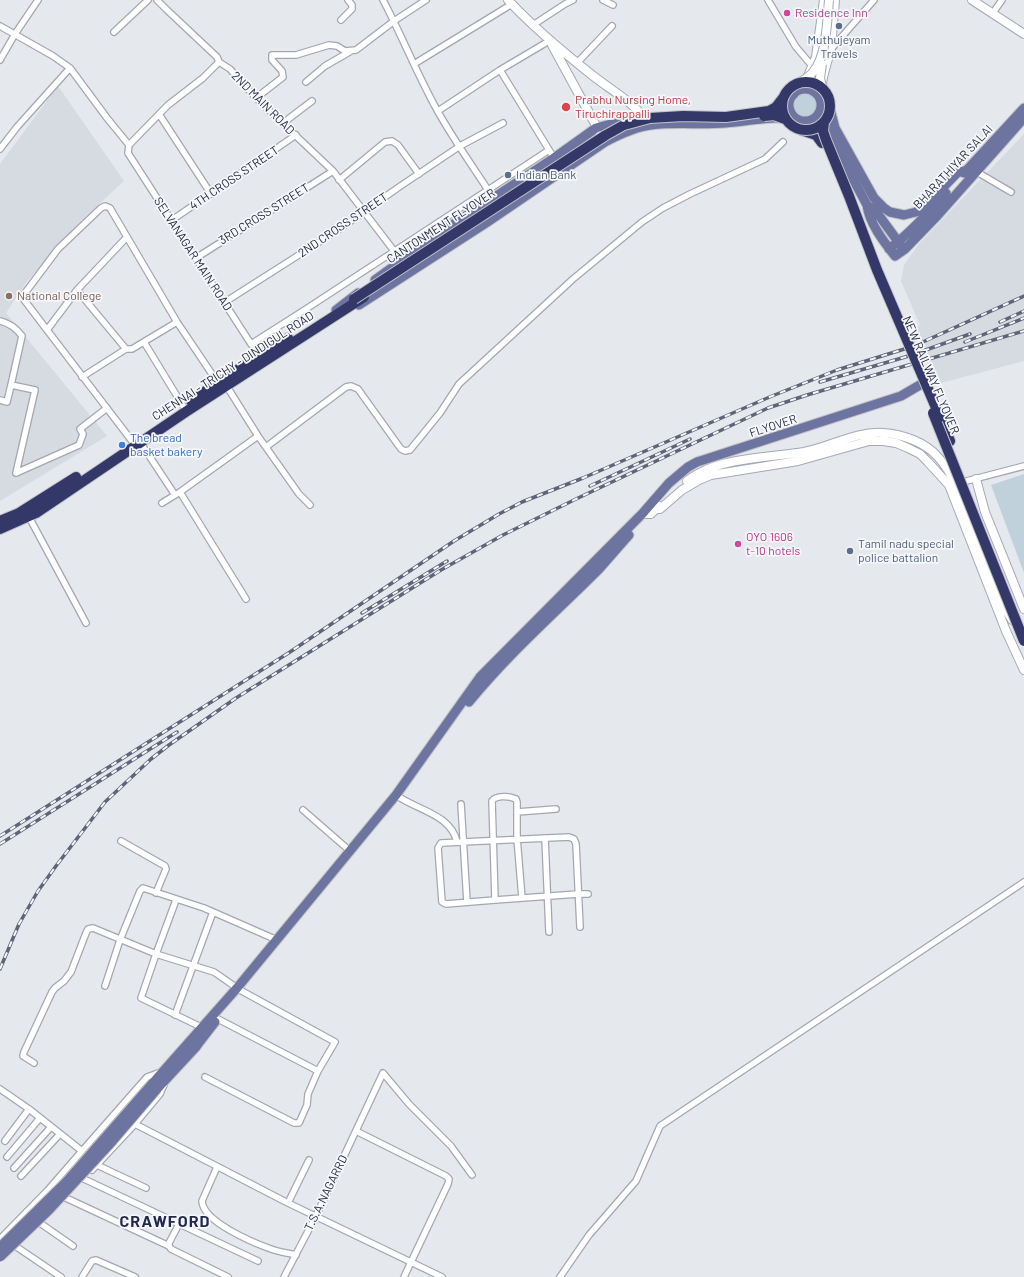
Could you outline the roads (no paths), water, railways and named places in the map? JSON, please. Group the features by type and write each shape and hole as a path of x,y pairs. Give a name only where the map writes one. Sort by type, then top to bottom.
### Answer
{"highway":[{"path":"797,89 806,82 814,83 822,87 830,101 824,105 828,116 824,122 814,129 803,124"},
{"name":"CANTONMENT FLYOVER","path":"355,300 606,135 624,125 642,119 660,117 726,117 769,111 776,107 792,86 797,89"},
{"path":"783,98 782,112 785,119"},
{"name":"CANTONMENT FLYOVER","path":"336,312 603,142 628,128 643,123 656,121 727,120 771,114 785,119"},
{"name":"NEW RAILWAY FLYOVER","path":"785,119 790,124 803,124 816,135 822,143 875,276 924,386 940,417 1024,624"},
{"name":"NEW RAILWAY FLYOVER","path":"824,122 823,130 826,140 1024,641"},
{"name":"CHENNAI - TRICHY - DINDIGUL ROAD","path":"136,442 183,406 336,312"},
{"name":"CHENNAI - TRICHY - DINDIGUL ROAD","path":"0,529 29,517 94,470 222,383"},
{"name":"CHENNAI - TRICHY - DINDIGUL ROAD","path":"0,521 19,513 94,470"}],"main road":[{"path":"797,89 790,99 790,110 796,119 803,124"},
{"path":"336,312 402,260 552,154 596,128 643,116 675,113 720,115 735,113 780,106 797,89 813,91 824,105 835,128 874,198 890,212 904,215 911,214 922,209 957,173 967,170"},
{"path":"803,124 816,118 824,105"},
{"path":"824,105 825,126 867,205 868,213 889,249 895,256 905,249 875,210 867,205"},
{"name":"BHARATHIYAR SALAI","path":"889,249 899,242 929,212 1024,108"},
{"path":"336,312 350,310 371,298 486,223 603,142 628,131 650,125 725,124 773,117 788,118 803,124 821,126 830,136"},
{"name":"BHARATHIYAR SALAI","path":"905,249 977,172 1024,118"},
{"name":"FLYOVER","path":"397,796 480,677 644,514 653,507 680,478 700,466 742,454 903,400 924,386"},
{"path":"0,1257 49,1210 109,1145 163,1076 196,1040 218,1019 238,989 277,940 397,796"},
{"path":"196,1040 203,1028 323,892 397,796"},
{"path":"0,1247 68,1180 155,1086"}],"street":[{"path":"0,60 15,34 38,0"},
{"path":"114,32 148,0"},
{"name":"2ND MAIN ROAD","path":"157,0 217,57 219,62 230,69 256,98 333,170 339,180 402,260"},
{"path":"341,20 352,9 352,5 348,0"},
{"path":"383,0 438,111 488,190"},
{"path":"306,82 325,66 351,51 356,50 394,21 426,0"},
{"path":"533,25 573,0"},
{"path":"603,0 613,5"},
{"path":"768,0 796,47 813,67"},
{"path":"797,89 813,67 818,48 824,0"},
{"path":"797,89 814,72 820,60 823,51 829,0"},
{"path":"824,105 823,77 831,48 834,0"},
{"path":"822,87 820,72 827,47 834,0"},
{"path":"818,48 831,48 874,0"},
{"path":"972,0 1024,34"},
{"path":"980,0 1024,29"},
{"path":"995,10 1002,0"},
{"path":"414,64 510,2 549,41 610,89 632,104 650,125"},
{"path":"0,26 53,56 70,68 107,118 129,144 159,114 216,67 219,62"},
{"path":"577,63 612,26"},
{"path":"438,111 500,70 549,41"},
{"path":"549,41 603,142"},
{"path":"256,98 283,77 282,71 272,60 272,55 296,55 329,45 337,46 345,51 351,51"},
{"path":"0,149 17,127 70,68"},
{"path":"251,344 488,190 552,154 500,70"},
{"path":"283,123 312,101"},
{"path":"159,114 211,194"},
{"name":"2ND CROSS STREET","path":"225,302 338,230 460,146 504,123"},
{"name":"4TH CROSS STREET","path":"172,220 296,135"},
{"path":"339,180 385,142 392,141 398,145 419,174"},
{"path":"266,447 346,387 351,386 358,389 401,449 405,451 410,450 440,413 460,384 573,279 642,222 663,208 690,194 765,159 783,142"},
{"name":"SELVANAGAR MAIN ROAD","path":"129,144 128,153 251,344 263,358"},
{"name":"3RD CROSS STREET","path":"196,258 333,170"},
{"path":"977,172 1011,192"},
{"path":"246,599 178,494 82,377 22,297 58,249 101,208 105,206 110,208 177,322 222,383 299,494 310,505"},
{"path":"47,330 77,290 127,237"},
{"path":"77,290 126,349"},
{"path":"0,321 6,322 16,328 22,336 7,402 0,400"},
{"path":"82,377 126,349 132,349 177,322"},
{"path":"144,342 183,406"},
{"path":"11,385 35,390 16,473 79,445 83,434 80,429 107,408"},
{"path":"162,503 178,494 258,436"},
{"path":"653,507 660,509 688,486 711,475 798,461 869,441 896,443 920,454 952,485 1004,606 1012,620 1024,630"},
{"path":"952,485 1024,466"},
{"path":"976,479 985,512 1024,609"},
{"path":"952,485 1006,631 1024,670"},
{"path":"29,517 86,623"},
{"path":"1006,631 1011,636 1024,641"},
{"path":"397,796 424,809 445,823 455,834 457,842"},
{"path":"494,900 492,801 494,798 516,798 517,838 522,898"},
{"path":"462,804 467,902"},
{"path":"517,812 556,809"},
{"path":"304,810 350,852"},
{"path":"580,927 578,894 576,844 574,839 569,837 517,838 441,843 438,848 442,902 446,904 547,896 578,894 588,894"},
{"path":"545,838 549,932"},
{"path":"121,841 165,866 165,872 156,893"},
{"path":"560,1277 589,1235 636,1181 660,1126 1024,882"},
{"path":"105,986 120,940 142,889 146,889 212,912 277,940"},
{"path":"176,900 141,998 203,1028"},
{"path":"175,1015 192,964 212,912"},
{"path":"34,1063 23,1056 24,1052 52,992 68,977 88,929 93,928 156,954 214,972 238,989 335,1042 318,1071 308,1094 307,1105 299,1123 294,1124 205,1077"},
{"path":"218,1019 318,1071"},
{"name":"T.S.A.NAGARRD","path":"284,1277 316,1216 383,1073 409,1104 451,1146 472,1175"},
{"path":"0,1261 15,1246 66,1198 135,1124 160,1094 163,1076 147,1077 48,1190 2,1237 15,1246 62,1277"},
{"path":"0,1089 29,1109 82,1151"},
{"path":"5,1141 29,1109"},
{"path":"7,1157 40,1118"},
{"path":"135,1124 288,1203 442,1277"},
{"path":"14,1168 51,1127"},
{"path":"356,1131 446,1176 449,1179 404,1277"},
{"path":"22,1176 60,1134"},
{"path":"288,1203 309,1160"},
{"path":"97,1165 146,1188"},
{"path":"217,1167 202,1201 202,1206 209,1216 243,1237 273,1250 296,1255"},
{"path":"84,1179 258,1261"},
{"path":"66,1198 169,1246 171,1249 228,1277"},
{"path":"40,1223 73,1246"},
{"path":"169,1246 169,1243 179,1224"},
{"path":"82,1277 92,1261 96,1260 135,1277"}],"railway":[{"path":"0,836 290,652 454,541 499,514 522,502 583,478 772,396 837,370 914,346 1024,296"},
{"path":"1000,322 1024,311"},
{"path":"965,342 1024,318"},
{"path":"0,969 19,924 38,891 105,802 151,759 236,698 441,570 503,535 768,408 807,395 1024,331"},
{"path":"820,382 912,355 970,334"},
{"path":"590,486 690,439"},
{"path":"362,613 447,561"},
{"path":"0,844 177,732"}],"place":[{"name":"Residence Inn","path":"787,13"},
{"name":"Muthujeyam Travels","path":"839,26"},
{"name":"Prabhu Nursing Home, Tiruchirappalli","path":"566,107"},
{"name":"Indian Bank","path":"508,175"},
{"name":"National College","path":"9,296"},
{"name":"The bread basket bakery","path":"122,445"},
{"name":"OYO 1606 t-10 hotels","path":"738,544"},
{"name":"Tamil nadu special police battalion","path":"850,551"}],"district":[{"name":"CRAWFORD","path":"165,1222"}]}
